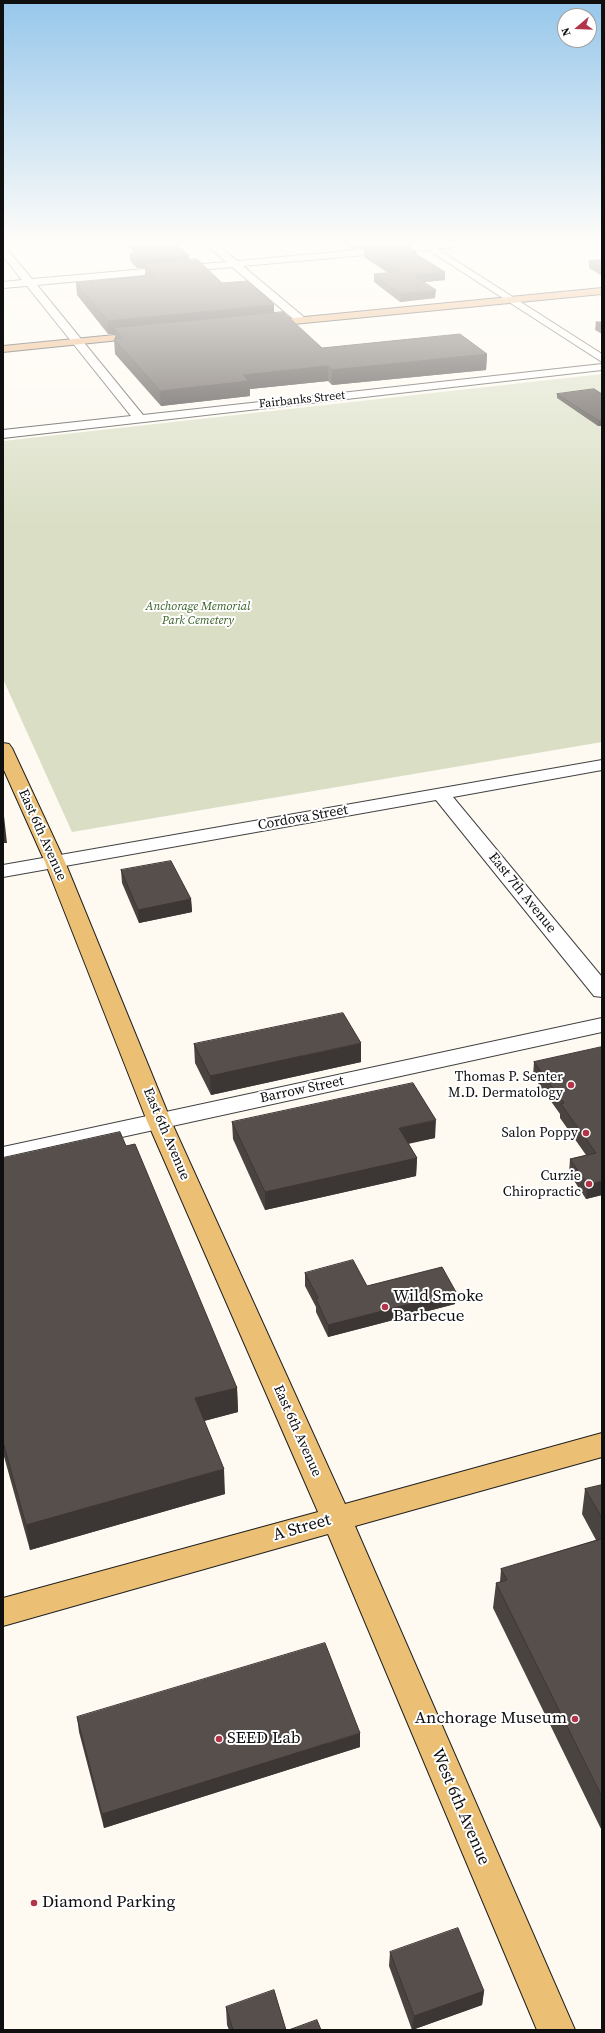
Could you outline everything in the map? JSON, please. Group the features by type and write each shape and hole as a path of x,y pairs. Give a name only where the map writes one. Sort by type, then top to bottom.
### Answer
{"highway":[{"path":"3,350 110,339"}],"main road":[{"name":"East 6th Avenue","path":"3,748 55,862 159,1121 336,1518"},
{"name":"A Street","path":"3,1612 602,1445"},
{"name":"West 6th Avenue","path":"336,1518 556,2030"}],"street":[{"path":"75,339 139,418"},
{"path":"571,339 602,359"},
{"name":"Fairbanks Street","path":"3,434 602,367"},
{"name":"Cordova Street","path":"3,872 602,765"},
{"name":"East 7th Avenue","path":"441,794 602,991"},
{"name":"Barrow Street","path":"3,1155 602,1025"}],"green space":[{"name":"Anchorage Memorial Park Cemetery","path":"602,374 602,742 72,832 3,679 3,441"}],"building":[{"path":"114,339 312,339 322,348 412,339 467,339 487,354 332,370 328,366 243,375 249,381 160,391"},
{"path":"594,389 602,394 602,421 599,421 557,394"},
{"path":"171,861 191,899 138,910 121,870"},
{"path":"343,1013 361,1043 210,1076 194,1044"},
{"path":"602,1047 602,1181 588,1185 570,1159 596,1153 561,1104 564,1103 534,1062"},
{"path":"413,1083 436,1120 399,1128 417,1158 265,1192 232,1122"},
{"path":"120,1132 126,1146 135,1144 237,1388 195,1398 224,1469 26,1525 3,1442 3,1158"},
{"path":"353,1260 367,1286 442,1267 456,1292 328,1325 316,1299 318,1298 305,1273"},
{"path":"602,1485 602,1518 585,1489"},
{"name":"Anchorage Museum","path":"602,1539 602,1797 496,1583 507,1580 501,1569"},
{"name":"SEED Lab","path":"325,1643 360,1733 102,1814 77,1717"},
{"path":"458,1928 484,1991 414,2016 390,1952"},
{"path":"274,1990 286,2030 233,2030 226,2007"},
{"path":"317,2020 321,2030 289,2030"}],"place":[{"name":"Thomas P. Senter M.D. Dermatology","path":"571,1085"},
{"name":"Salon Poppy","path":"586,1133"},
{"name":"Curzie Chiropractic","path":"589,1184"},
{"name":"Wild Smoke Barbecue","path":"385,1307"},
{"name":"Anchorage Museum","path":"575,1719"},
{"name":"SEED Lab","path":"219,1739"},
{"name":"Diamond Parking","path":"34,1903"}]}
